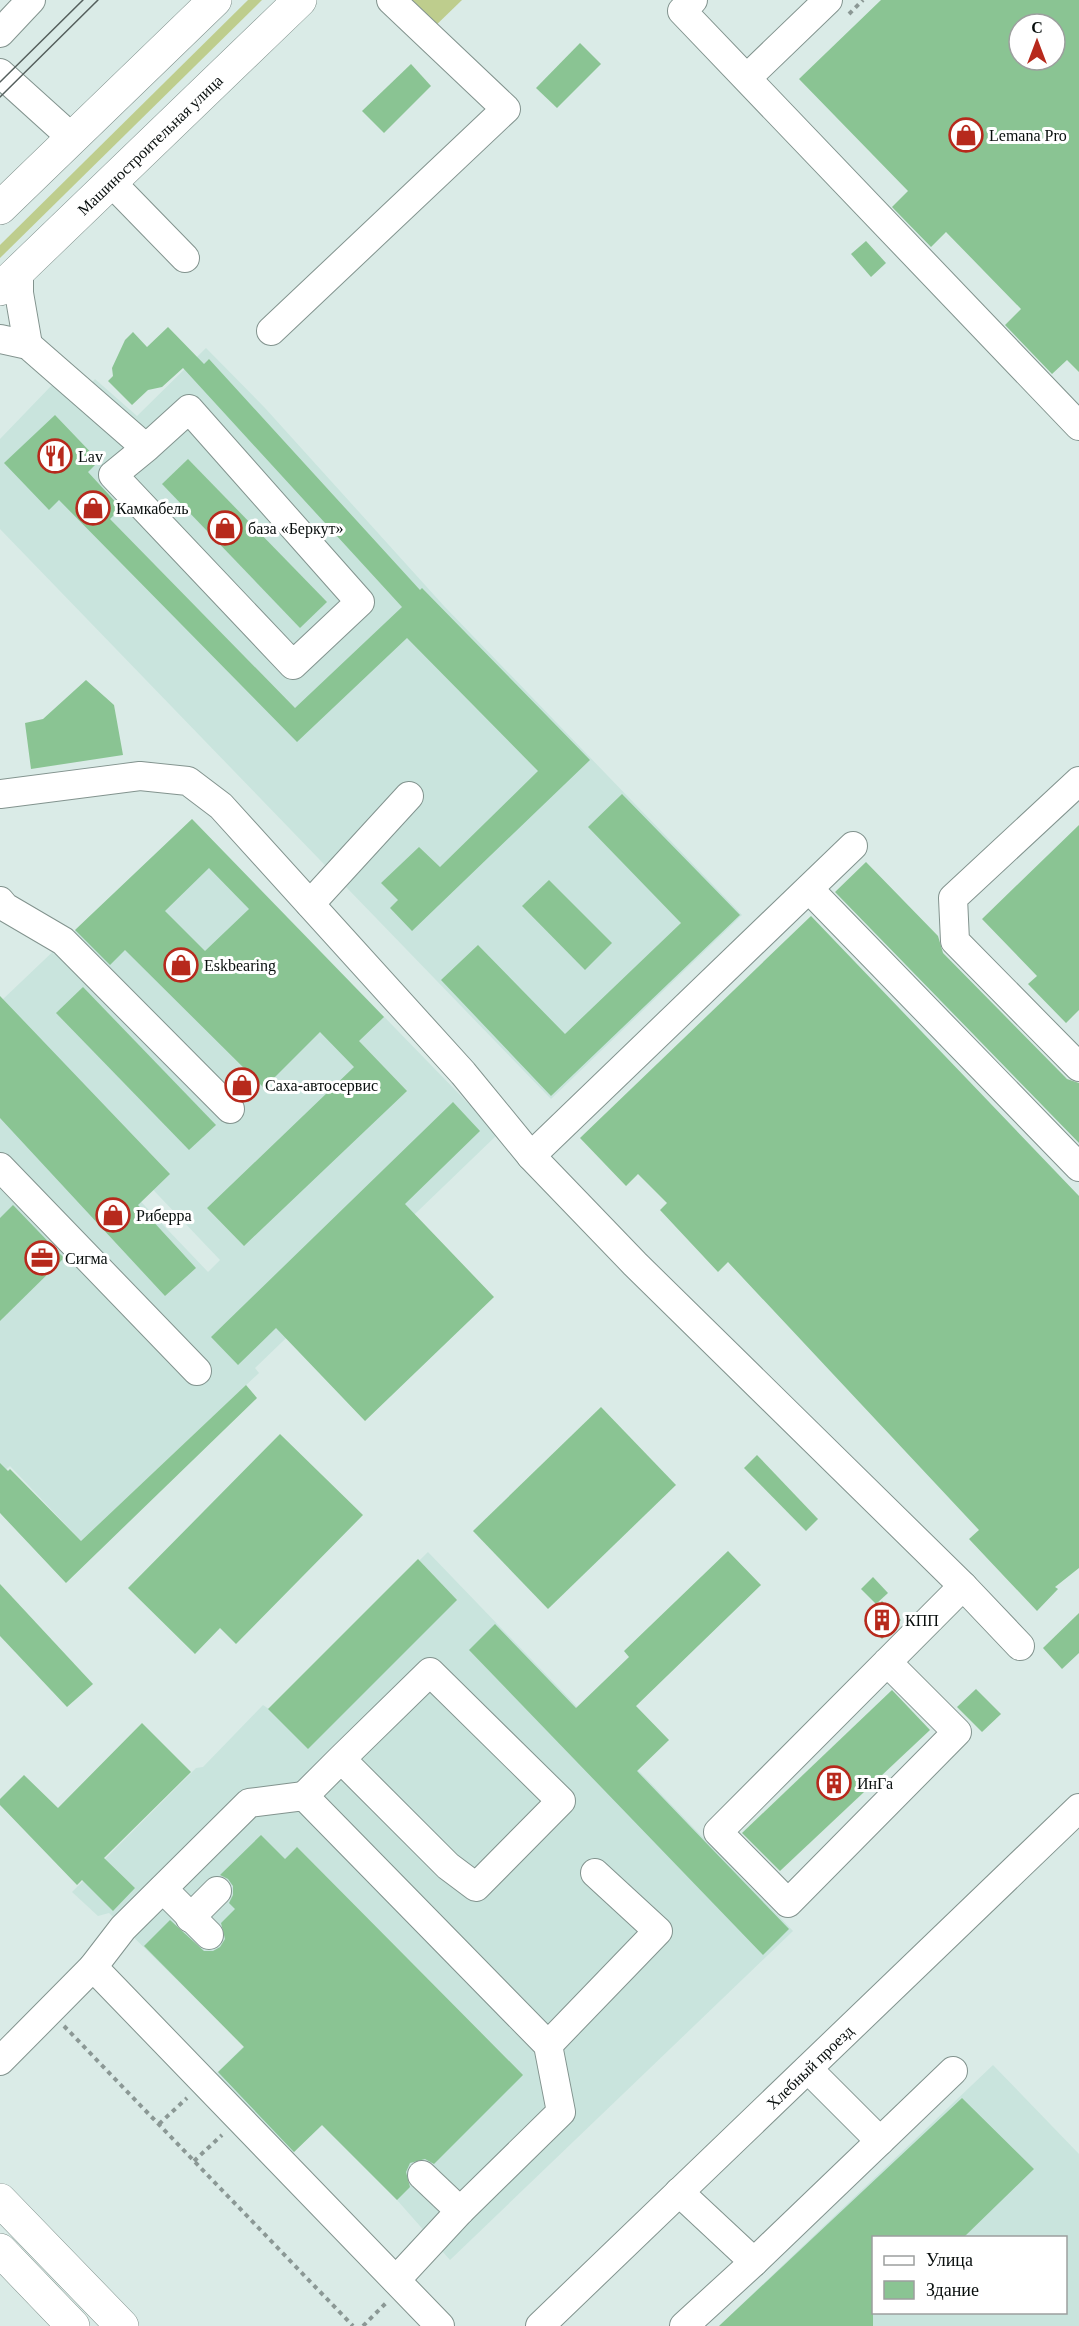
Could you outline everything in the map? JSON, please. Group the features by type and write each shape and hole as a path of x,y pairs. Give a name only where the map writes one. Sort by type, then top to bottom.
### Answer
{"main road":[{"name":"Машиностроительная улица","path":"9,280 300,0"},
{"path":"0,208 210,3"},
{"path":"0,2200 122,2326"},
{"path":"0,2250 73,2326"}],"street":[{"path":"0,33 31,0"},
{"path":"271,331 506,109 391,0"},
{"path":"693,0 682,11 1079,426"},
{"path":"747,77 828,0"},
{"path":"0,73 72,138"},
{"path":"111,182 185,258"},
{"path":"9,280 19,293 28,345"},
{"path":"0,339 28,345 146,448"},
{"path":"189,409 360,603 293,665 113,475 146,448 189,409"},
{"path":"0,794 140,776 188,781 221,806 463,1073 531,1156 644,1272 963,1586 1020,1646"},
{"path":"1079,781 953,898 955,941 1079,1068"},
{"path":"310,904 409,796"},
{"path":"531,1156 854,846"},
{"path":"809,889 1079,1167"},
{"path":"0,901 5,907 63,941 230,1109"},
{"path":"0,1167 197,1371"},
{"path":"887,1662 957,1732 788,1902 718,1832 887,1662 963,1586"},
{"path":"0,2061 93,1968 123,1928 249,1803 304,1796 341,1759 430,1672 561,1801 476,1887 448,1866 341,1759"},
{"path":"304,1796 548,2045 561,2112 460,2211 399,2283"},
{"name":"Хлебный проезд","path":"540,2326 1079,1808"},
{"path":"548,2045 658,1931 596,1873"},
{"path":"163,1889 200,1926 217,1891"},
{"path":"93,1968 440,2326"},
{"path":"808,2069 880,2141"},
{"path":"684,2326 954,2071"},
{"path":"422,2175 460,2211"},
{"path":"679,2192 754,2262"}],"path":[{"path":"50,2011 353,2326"},
{"path":"159,2124 204,2082"},
{"path":"194,2161 239,2118"},
{"path":"363,2326 399,2283"}],"shaded area":[{"path":"206,348 265,408 444,606 742,915 551,1099 0,529 0,439 52,385 75,401 95,379 137,416"},
{"path":"192,819 498,1134 255,1368 259,1373 81,1541 10,1466 0,1475 0,1054 208,1272 220,1260 0,1029 0,1002"},
{"path":"428,1552 793,1931 450,2260 397,2200 322,2125 293,2153 215,2075 244,2046 109,1913 98,1916 72,1892 196,1768 203,1767 263,1705 269,1709"},
{"path":"993,2065 1079,2154 1079,2326 719,2326"}],"green space":[{"path":"248,0 262,0 0,258 0,245"},
{"path":"400,0 462,0 430,31"}],"building":[{"name":"Lemana Pro","path":"881,0 1079,0 1079,372 1067,360 1052,374 1005,325 1021,309 946,232 931,247 892,207 908,191 799,79"},
{"path":"580,43 601,64 557,108 536,88"},
{"path":"411,64 431,86 384,133 362,111"},
{"path":"866,241 886,263 871,277 851,254"},
{"path":"168,327 204,364 209,359 420,590 422,588 590,760 412,931 390,908 398,900 381,883 419,847 440,867 538,771 407,638 297,742 59,500 49,510 4,463 55,415 99,461 88,472 121,508 110,519 295,708 402,607 183,368 162,387 148,390 132,405 108,381 113,376 112,368 125,340 133,332 147,347"},
{"path":"188,459 327,602 300,628 162,484"},
{"path":"86,680 114,705 123,755 31,769 25,723 43,719"},
{"path":"622,794 740,915 551,1096 441,980 478,945 565,1034 681,923 588,827"},
{"path":"192,819 384,1017 359,1041 407,1091 244,1246 207,1208 354,1067 320,1032 264,1088 125,950 110,965 75,930","holes":["209,868 249,909 205,951 165,911"]},
{"path":"1079,825 1079,1010 1066,1023 1028,984 1037,976 982,919"},
{"path":"866,862 938,936 943,953 1067,1079 1079,1083 1079,1143 835,892"},
{"path":"549,880 612,943 585,970 522,906"},
{"path":"811,916 1079,1196 1079,1568 1055,1587 1058,1589 1037,1611 969,1539 979,1530 728,1262 718,1272 660,1210 667,1203 638,1174 626,1186 580,1138"},
{"path":"83,987 216,1125 189,1150 56,1013"},
{"path":"0,996 170,1174 138,1205 196,1268 165,1296 0,1118"},
{"path":"453,1102 480,1131 405,1204 494,1297 365,1421 276,1328 238,1365 211,1337"},
{"path":"13,1205 64,1258 0,1321 0,1218"},
{"path":"246,1385 257,1398 66,1583 0,1513 0,1463 8,1471 10,1469 81,1541"},
{"path":"601,1407 676,1485 548,1609 473,1531"},
{"path":"280,1434 363,1515 236,1644 220,1628 195,1654 128,1588"},
{"path":"757,1455 818,1519 806,1531 744,1468"},
{"path":"728,1551 761,1585 636,1706 669,1740 637,1771 789,1929 763,1955 469,1650 495,1624 576,1708 629,1657 624,1651"},
{"path":"418,1559 457,1600 308,1749 268,1709"},
{"path":"873,1577 888,1593 876,1604 861,1589"},
{"path":"0,1584 93,1684 67,1707 0,1636"},
{"name":"КПП","path":"882,1601 901,1620 882,1639 864,1621"},
{"path":"1079,1613 1079,1653 1062,1669 1043,1648"},
{"path":"976,1689 1001,1714 982,1732 957,1707"},
{"name":"ИнГа","path":"892,1690 930,1730 780,1871 742,1833"},
{"path":"142,1723 191,1772 104,1858 135,1888 113,1911 82,1880 77,1885 0,1805 0,1799 24,1775 58,1808"},
{"path":"261,1835 285,1859 297,1847 523,2075 434,2164 425,2159 410,2163 406,2172 410,2187 397,2200 322,2125 294,2152 218,2072 244,2047 144,1946 170,1920 204,1951 213,1951 220,1947 225,1939 221,1923 235,1909 229,1903 233,1895 233,1886 228,1879 220,1875"},
{"path":"962,2098 1034,2169 965,2236 872,2236 873,2326 719,2326"}],"tram line":[{"path":"0,82 83,0"},
{"path":"0,97 98,0"}],"place":[{"name":"Lemana Pro","path":"966,135"},
{"name":"Lav","path":"55,456"},
{"name":"Камкабель","path":"93,508"},
{"name":"база «Беркут»","path":"225,528"},
{"name":"Eskbearing","path":"181,965"},
{"name":"Саха-автосервис","path":"242,1085"},
{"name":"Риберра","path":"113,1215"},
{"name":"Сигма","path":"42,1258"},
{"name":"КПП","path":"882,1620"},
{"name":"ИнГа","path":"834,1783"}]}
